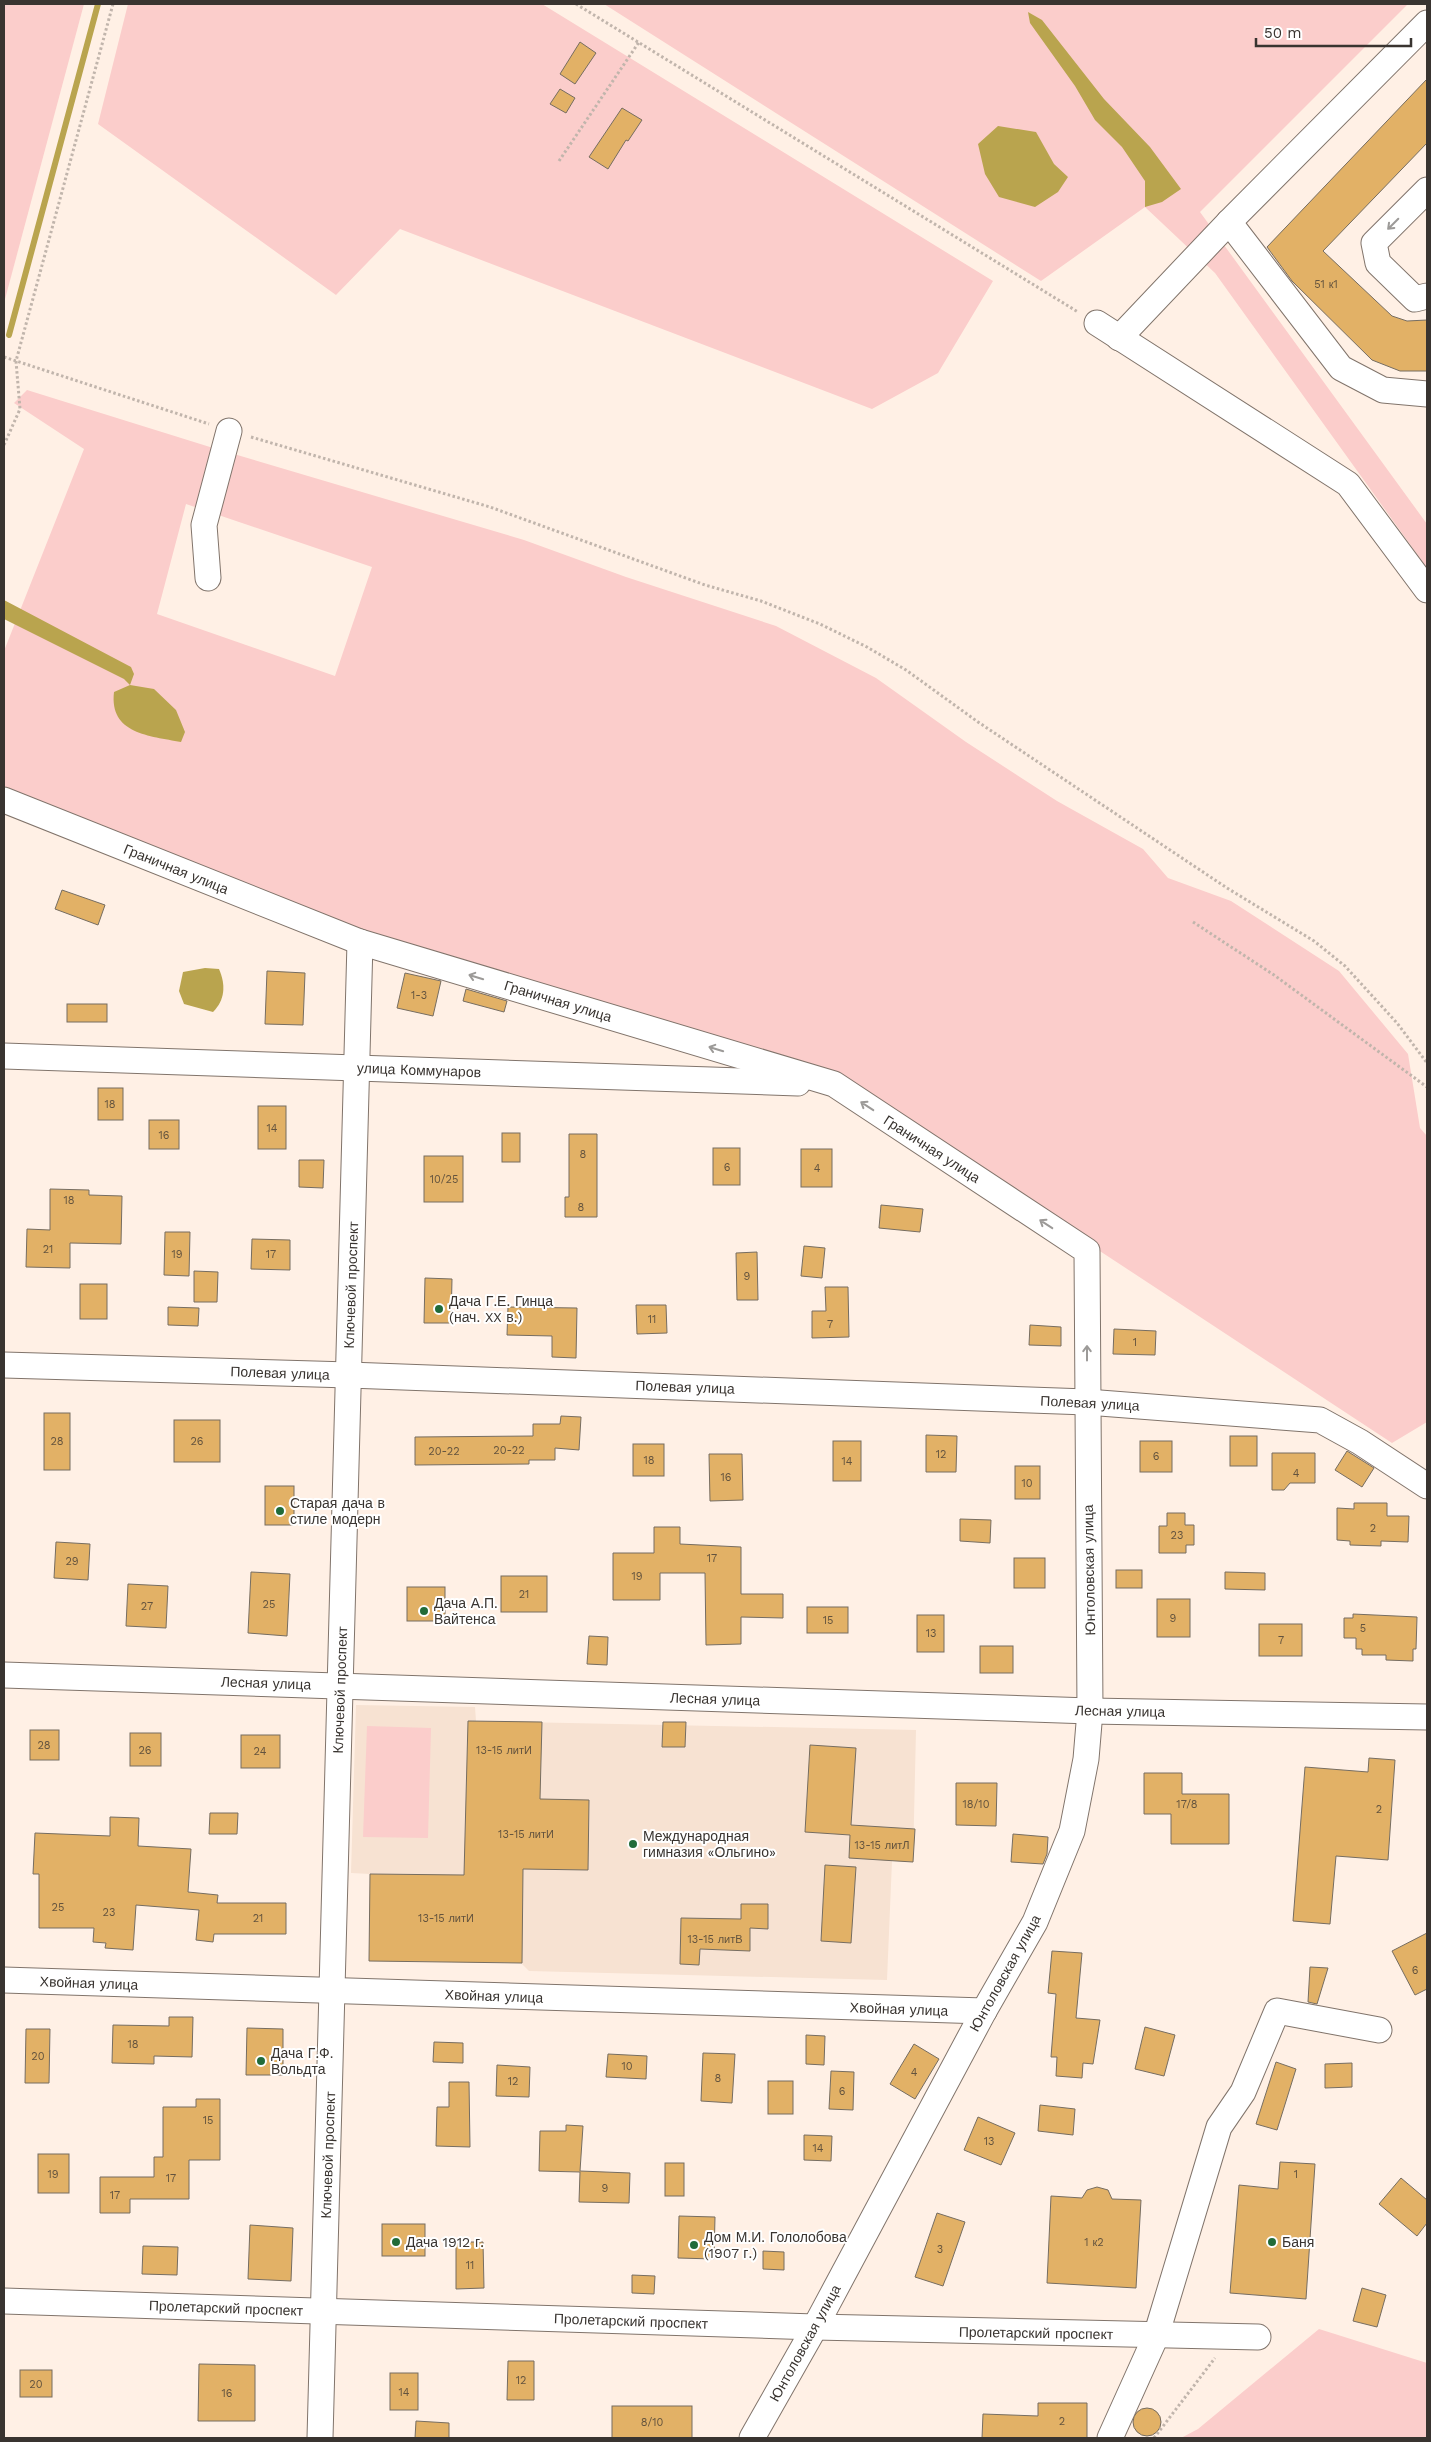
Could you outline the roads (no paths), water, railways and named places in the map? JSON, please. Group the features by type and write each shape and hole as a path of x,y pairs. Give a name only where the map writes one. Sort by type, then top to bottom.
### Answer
{"street":[{"path":"1119,338 1229,222 1427,23"},
{"path":"1427,190 1374,244 1378,263 1415,299 1427,296"},
{"path":"1229,222 1341,368 1383,390 1427,394"},
{"path":"1096,324 1348,484 1427,590"},
{"path":"208,578 204,525 229,431"},
{"name":"Граничная улица","path":"4,800 360,942 834,1084 1087,1250"},
{"name":"Ключевой проспект","path":"320,2438 360,942"},
{"name":"улица Коммунаров","path":"4,1056 834,1084"},
{"name":"Юнтоловская улица","path":"752,2438 815,2327 984,2011 1035,1922 1072,1831 1086,1759 1090,1711 1087,1250"},
{"name":"Полевая улица","path":"4,1365 349,1375 1087,1402 1320,1420 1360,1442 1427,1486"},
{"name":"Лесная улица","path":"4,1675 1090,1711 1427,1717"},
{"name":"Хвойная улица","path":"4,1980 984,2011"},
{"path":"1110,2438 1156,2336 1219,2127 1243,2092 1277,2011 1379,2030"},
{"name":"Пролетарский проспект","path":"4,2301 815,2327 1258,2337"}],"waterway":[{"path":"9,335 98,4"}],"place":[{"name":"Дача Г.Е. Гинца (нач. XX в.)","path":"439,1309"},
{"name":"Старая дача в стиле модерн","path":"280,1511"},
{"name":"Дача А.П. Вайтенса","path":"424,1611"},
{"name":"Международная гимназия «Ольгино»","path":"633,1844"},
{"name":"Дача Г.Ф. Вольдта","path":"261,2061"},
{"name":"Дача 1912 г.","path":"396,2242"},
{"name":"Баня","path":"1272,2242"},
{"name":"Дом М.И. Гололобова (1907 г.)","path":"694,2245"}]}
